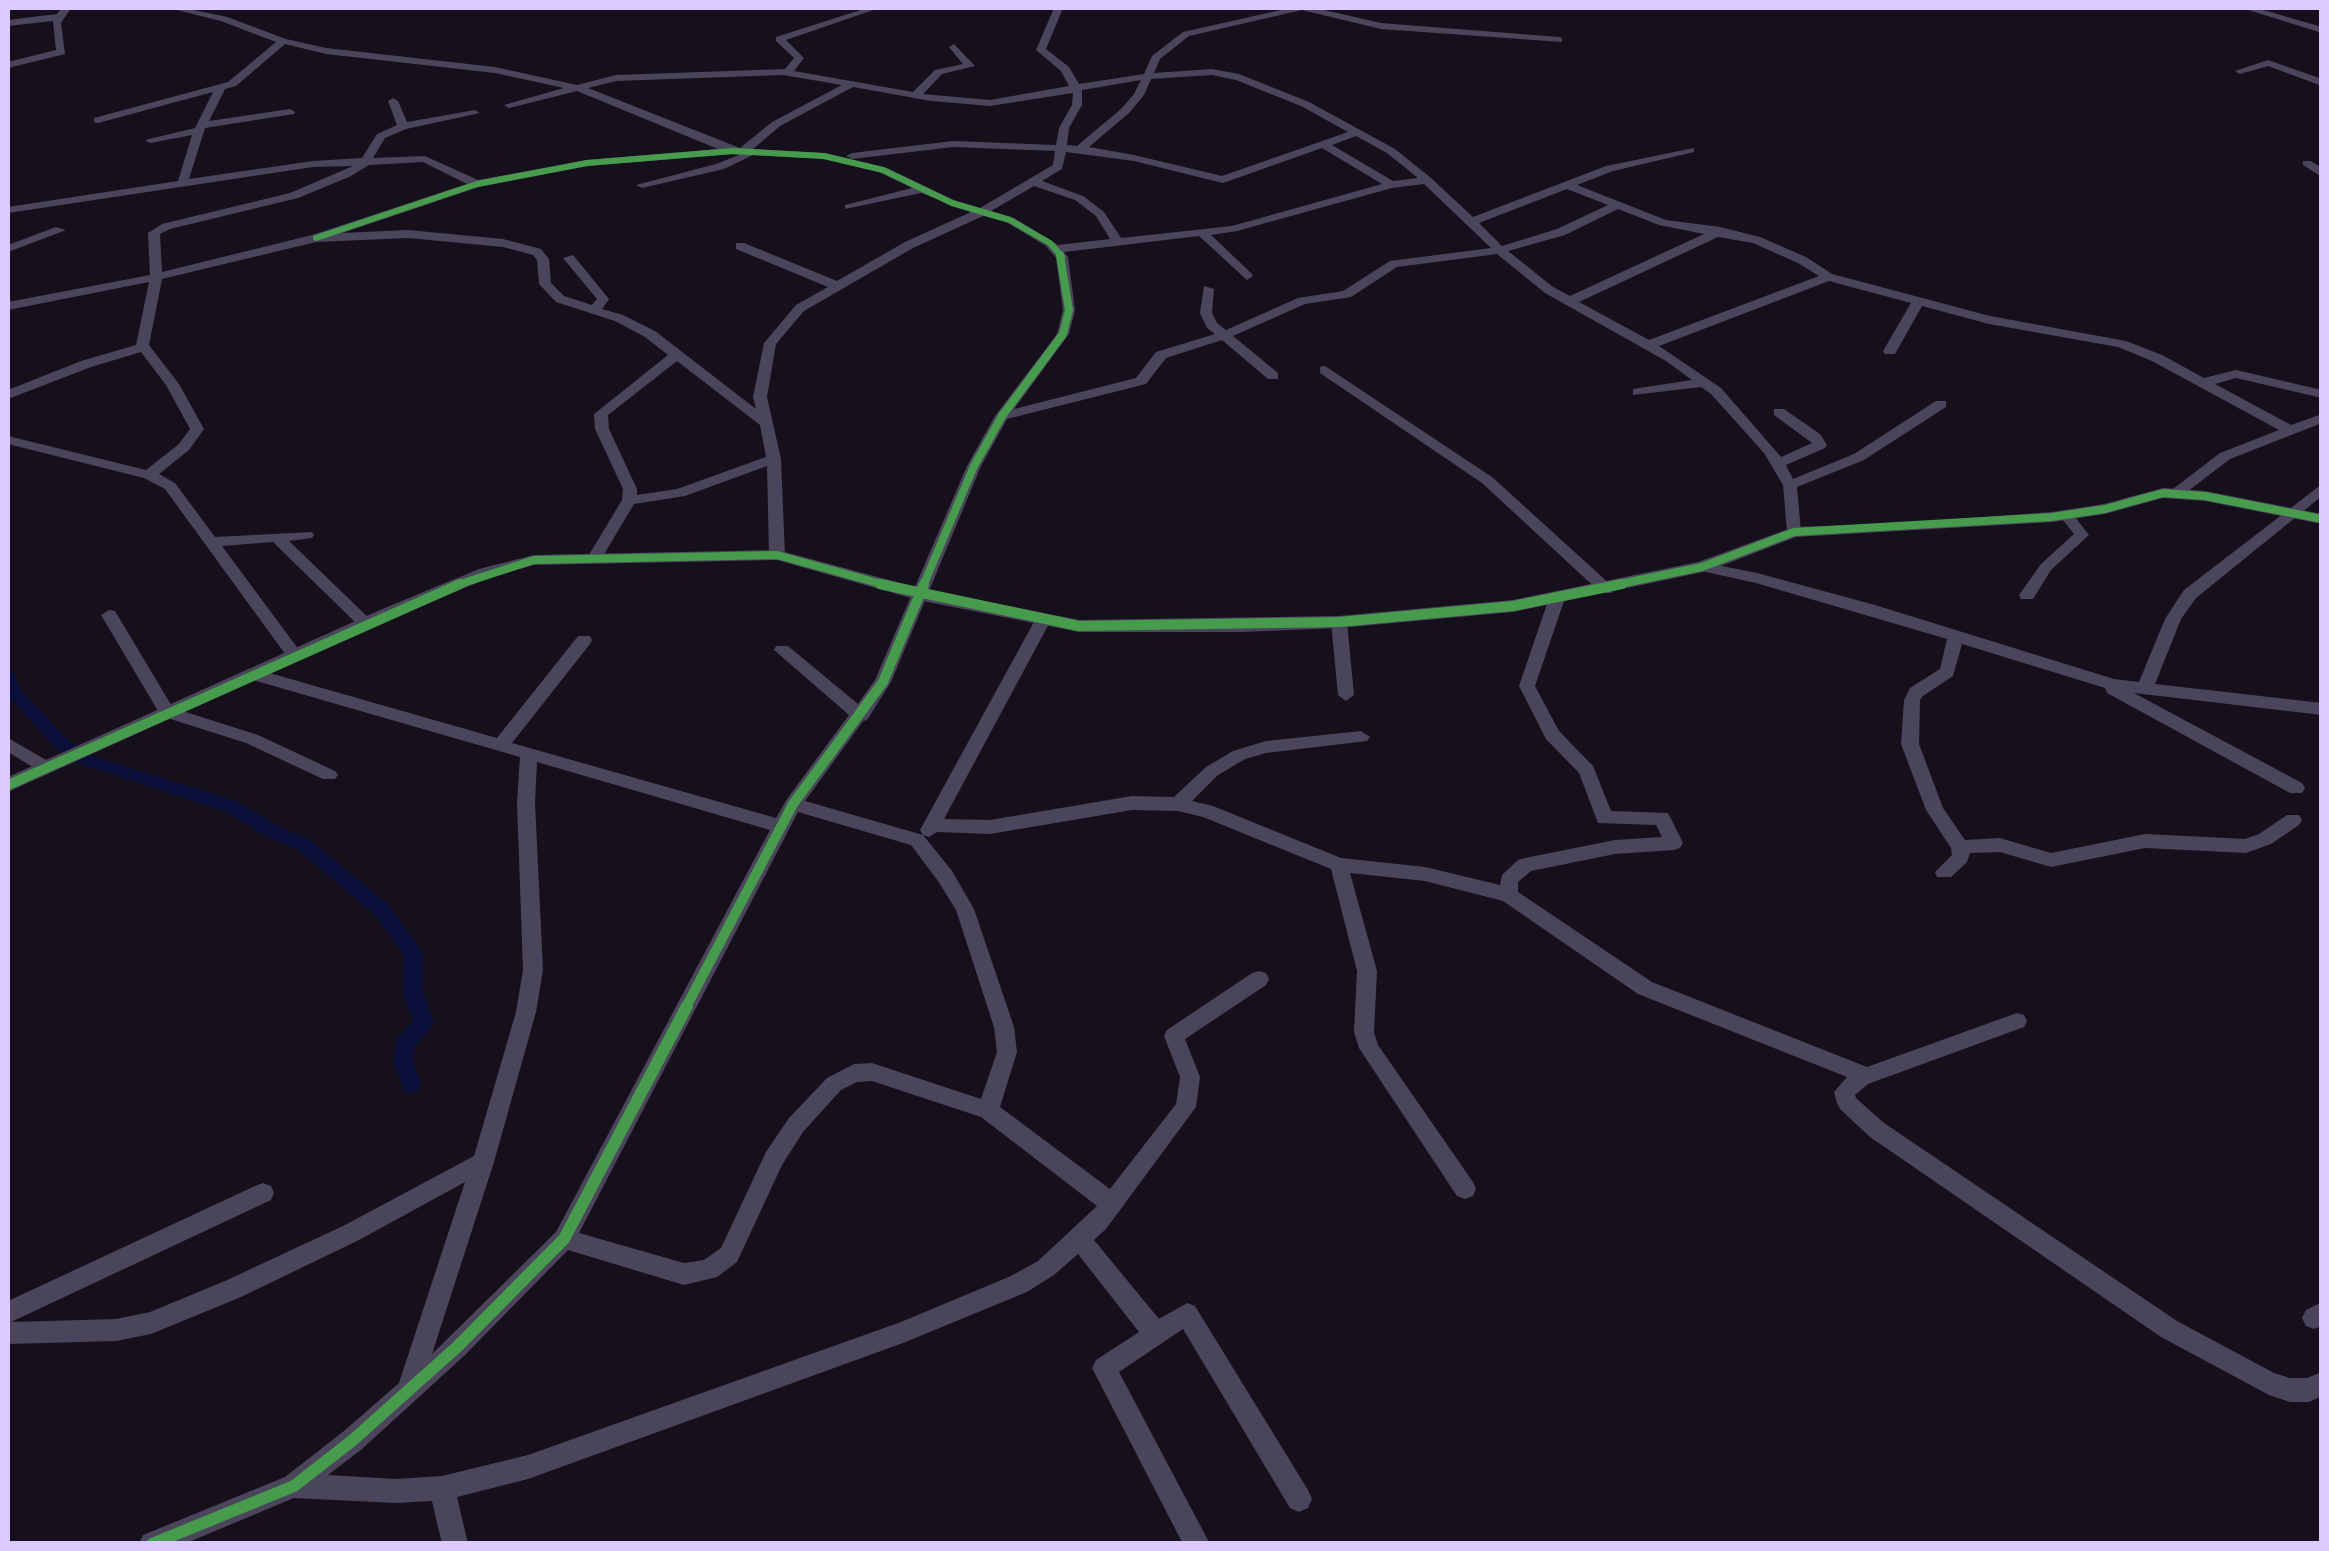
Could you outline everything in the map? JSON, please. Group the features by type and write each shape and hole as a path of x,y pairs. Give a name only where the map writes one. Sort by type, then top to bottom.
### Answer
{"street":[{"path":"173,8 224,19 283,41 355,56 510,72 578,88 743,152"},
{"path":"787,73 799,58 779,38 875,8"},
{"path":"776,555 774,459 760,397 770,342 800,308 909,245 978,213 1058,168 1064,128 1078,106 1077,88 1065,68 1041,50 1058,8"},
{"path":"1080,150 1117,120 1150,76 1162,52 1193,30 1302,8 1381,26 1559,40"},
{"path":"2247,8 2322,30"},
{"path":"812,12 812,26"},
{"path":"224,19 236,13"},
{"path":"8,22 60,16"},
{"path":"8,30 60,16"},
{"path":"8,65 62,52 60,16"},
{"path":"98,120 220,89 239,80 283,41"},
{"path":"916,95 938,72 970,66 954,48"},
{"path":"2240,70 2268,63 2320,89"},
{"path":"509,104 616,78 787,73 990,103 1150,76 1194,72 1239,77 1306,104 1358,132 1427,180 1500,250 1568,302 1706,382 1759,438 1790,485 1794,532"},
{"path":"642,185 720,167 776,124 853,84"},
{"path":"182,184 199,128 220,89"},
{"path":"393,101 403,126"},
{"path":"150,140 290,112"},
{"path":"149,475 193,438 197,429 172,384 143,347 156,277 154,233 308,192 365,164 381,136 403,126 474,113"},
{"path":"8,306 156,277 316,238 477,184 587,163 743,152 842,158 952,144 1080,150 1134,158 1224,180 1358,132"},
{"path":"1324,145 1391,185"},
{"path":"1474,221 1610,168 1690,150"},
{"path":"842,158 884,170 978,213 1010,220 1058,250 1203,234 1391,185 1427,180"},
{"path":"8,210 295,166 425,159 477,184"},
{"path":"2307,163 2322,174"},
{"path":"1033,182 1079,198 1100,214 1118,242"},
{"path":"1568,185 1663,223 1721,231 1781,249 1828,277 2009,324 2103,338 2139,350 2287,430"},
{"path":"849,207 922,189"},
{"path":"1002,416 1141,382 1161,355 1222,336 1310,298 1347,294 1394,264 1500,250 1561,232 1617,205"},
{"path":"8,248 60,230"},
{"path":"1568,302 1721,231"},
{"path":"316,238 408,234 527,248 542,259 542,276 552,292 572,304 650,334 765,423"},
{"path":"1203,234 1247,276"},
{"path":"740,246 840,287"},
{"path":"152,1544 294,1486 408,1391 564,1239 780,826 882,682 974,466 1002,416 1067,323 1068,292 1058,250"},
{"path":"569,258 604,299 595,310"},
{"path":"1649,346 1828,277"},
{"path":"1208,289 1208,318 1222,336 1273,376"},
{"path":"1890,351 1919,300"},
{"path":"8,396 86,364 143,347"},
{"path":"595,558 629,500 628,481 602,430 601,414 676,354"},
{"path":"1325,370 1487,480 1606,589"},
{"path":"2203,383 2236,374 2322,394"},
{"path":"1638,392 1706,382"},
{"path":"1790,485 1859,456 1941,404"},
{"path":"1777,464 1820,445 1816,436 1780,412"},
{"path":"2178,492 2226,456 2322,418"},
{"path":"8,440 149,475 170,486 294,654"},
{"path":"629,500 693,490 774,459"},
{"path":"2145,689 2173,619 2190,594 2322,488"},
{"path":"8,786 366,623 506,566 546,559 776,555 918,594 1043,620 1079,626 1144,628 1338,622 1557,598 1702,568 1794,532 2066,515 2178,492 2322,519"},
{"path":"2027,595 2046,567 2082,534 2066,515"},
{"path":"212,542 307,535"},
{"path":"276,537 366,623"},
{"path":"1702,568 1779,584 2100,682 2322,709"},
{"path":"1508,894 1509,880 1525,865 1615,848 1674,843 1662,818 1604,818 1588,770 1552,735 1527,686 1557,598"},
{"path":"109,615 167,712 252,740 329,775"},
{"path":"917,840 934,826 1043,620"},
{"path":"1338,622 1346,695"},
{"path":"1944,872 1960,857 1960,847 1935,810 1910,744 1912,700 1916,692 1947,672 1956,636"},
{"path":"502,744 584,640"},
{"path":"782,650 861,716"},
{"path":"252,674 780,826"},
{"path":"2100,682 2296,788"},
{"path":"1178,804 1212,771 1240,755 1266,748 1361,738"},
{"path":"8,744 47,768"},
{"path":"408,1391 483,1162 526,1012 533,970 526,803 529,753"},
{"path":"793,804 917,840 965,909 1004,1028 1007,1052 988,1110"},
{"path":"934,826 990,827 1106,806 1178,804 1207,811 1339,865 1425,874 1508,894 1645,988 1866,1076"},
{"path":"1960,847 2000,845 2051,860 2145,840 2246,846 2265,840 2293,820"},
{"path":"1339,865 1367,972 1364,1032 1368,1048 1465,1189"},
{"path":"294,1486 396,1492 442,1488 528,1467 903,1332 1020,1284 1046,1268 1079,1239 1186,1107 1190,1077 1174,1036 1259,978"},
{"path":"2017,1022 1866,1076 1844,1092 1855,1112 1877,1130 2170,1329 2269,1384 2317,1392"},
{"path":"564,1239 684,1274 709,1270 729,1255 774,1159 796,1125 817,1099 854,1073 892,1076 988,1110 1111,1203"},
{"path":"8,1333 116,1330 151,1323 234,1290 351,1234 483,1162"},
{"path":"8,1312 263,1193"},
{"path":"1079,1239 1156,1334"},
{"path":"1197,1544 1104,1368 1187,1314 1299,1499"},
{"path":"442,1488 454,1544"}],"waterway":[{"path":"8,677 13,692 62,744 89,761 233,807 271,831 303,844 382,910 413,952 413,991 424,1023 404,1045 403,1060 411,1085"}],"cycle path":[{"path":"152,1544 294,1486 353,1440 457,1347 564,1239 793,804 883,682 974,466 1002,416 1063,334 1069,310 1062,257 1050,243 1010,220 952,203 883,170 824,156 733,151 587,163 477,184 316,238"},
{"path":"8,785 386,614 485,573 534,560 777,555 918,594 1079,626 1241,626 1339,622 1513,606 1702,567 1794,532 2052,517 2105,509 2163,493 2205,496 2322,519"}]}
